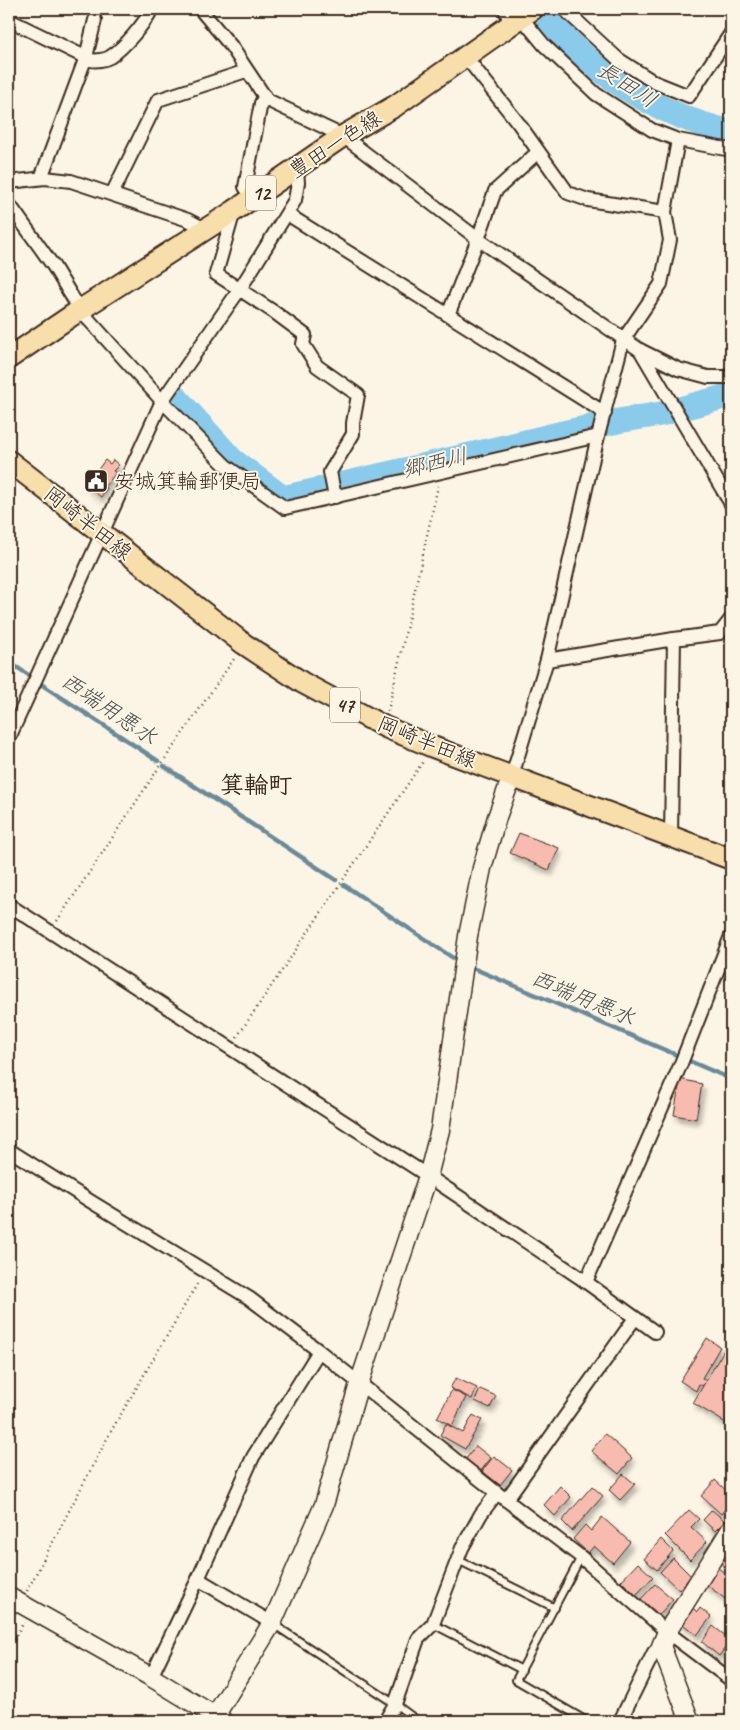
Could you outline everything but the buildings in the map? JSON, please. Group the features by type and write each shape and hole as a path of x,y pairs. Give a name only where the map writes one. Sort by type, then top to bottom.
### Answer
{"main road":[{"name":"豊田一色線","path":"9,358 80,310 234,212 343,136 395,106 465,56 517,15"},
{"name":"岡崎半田線","path":"9,461 244,644 303,682 385,727 433,747 731,859"}],"street":[{"path":"9,20 95,61 109,58 137,32 152,9"},
{"path":"200,9 231,46 267,100 343,136 478,239 623,340 678,369 708,377 731,377"},
{"path":"564,9 618,59 654,82 689,96 731,33"},
{"path":"517,15 544,45 596,94 652,130 678,140 731,150"},
{"path":"41,178 86,57 95,20"},
{"path":"465,56 514,118 568,193 588,200 665,212"},
{"path":"112,194 158,100 246,71"},
{"path":"254,198 245,187 261,103 265,96"},
{"path":"20,1603 151,1677 217,1720 272,1623 324,1505 359,1384 428,1176 440,1130 470,926 490,843 547,660 598,436 623,340 661,284 670,240 665,212 678,140"},
{"path":"448,315 495,191 538,152"},
{"path":"9,738 162,401 240,289 287,214 295,200 298,183 297,168"},
{"path":"9,182 41,178 71,181 188,220 205,229"},
{"path":"9,204 54,267 80,310 162,401 226,466 285,508 598,436"},
{"path":"234,212 216,274 305,335 304,344 318,366 358,395 353,434 330,472 335,497"},
{"path":"287,214 605,413"},
{"path":"640,350 731,504"},
{"path":"547,660 720,633 731,619"},
{"path":"671,836 674,639"},
{"path":"9,905 428,1176 586,1282 655,1332"},
{"path":"586,1282 680,1066 731,936"},
{"path":"9,1150 248,1298 319,1351 501,1497 581,1557 664,1639 731,1680"},
{"path":"385,1721 395,1704 418,1639 433,1624 462,1548 481,1514 501,1497 635,1318"},
{"path":"151,1677 253,1457 319,1351"},
{"path":"620,1721 654,1652 664,1639 731,1529"},
{"path":"198,1578 272,1623"},
{"path":"664,1639 690,1721"}],"lane":[{"path":"581,1557 516,1680 587,1721"},
{"path":"458,1560 555,1608"},
{"path":"272,1623 418,1721"},
{"path":"433,1624 522,1670"}],"path":[{"path":"385,727 441,472"},
{"path":"51,931 156,772 244,644"},
{"path":"231,1047 433,747"},
{"path":"9,1648 20,1603 110,1433 205,1272"}],"waterway":[{"name":"長田川","path":"541,9 580,52 625,87 650,102 676,114 731,132"},
{"name":"郷西川","path":"176,398 232,460 283,498 563,433 661,414 731,395"},
{"name":"西端用悪水","path":"9,662 30,676"},
{"name":"西端用悪水","path":"41,684 158,761"},
{"name":"西端用悪水","path":"164,766 336,880"},
{"name":"西端用悪水","path":"344,885 459,962"},
{"name":"西端用悪水","path":"475,969 679,1056"},
{"name":"西端用悪水","path":"687,1060 731,1079"}],"place":[{"name":"安城箕輪郵便局","path":"96,481"}],"district":[{"name":"箕輪町","path":"256,785"}]}
